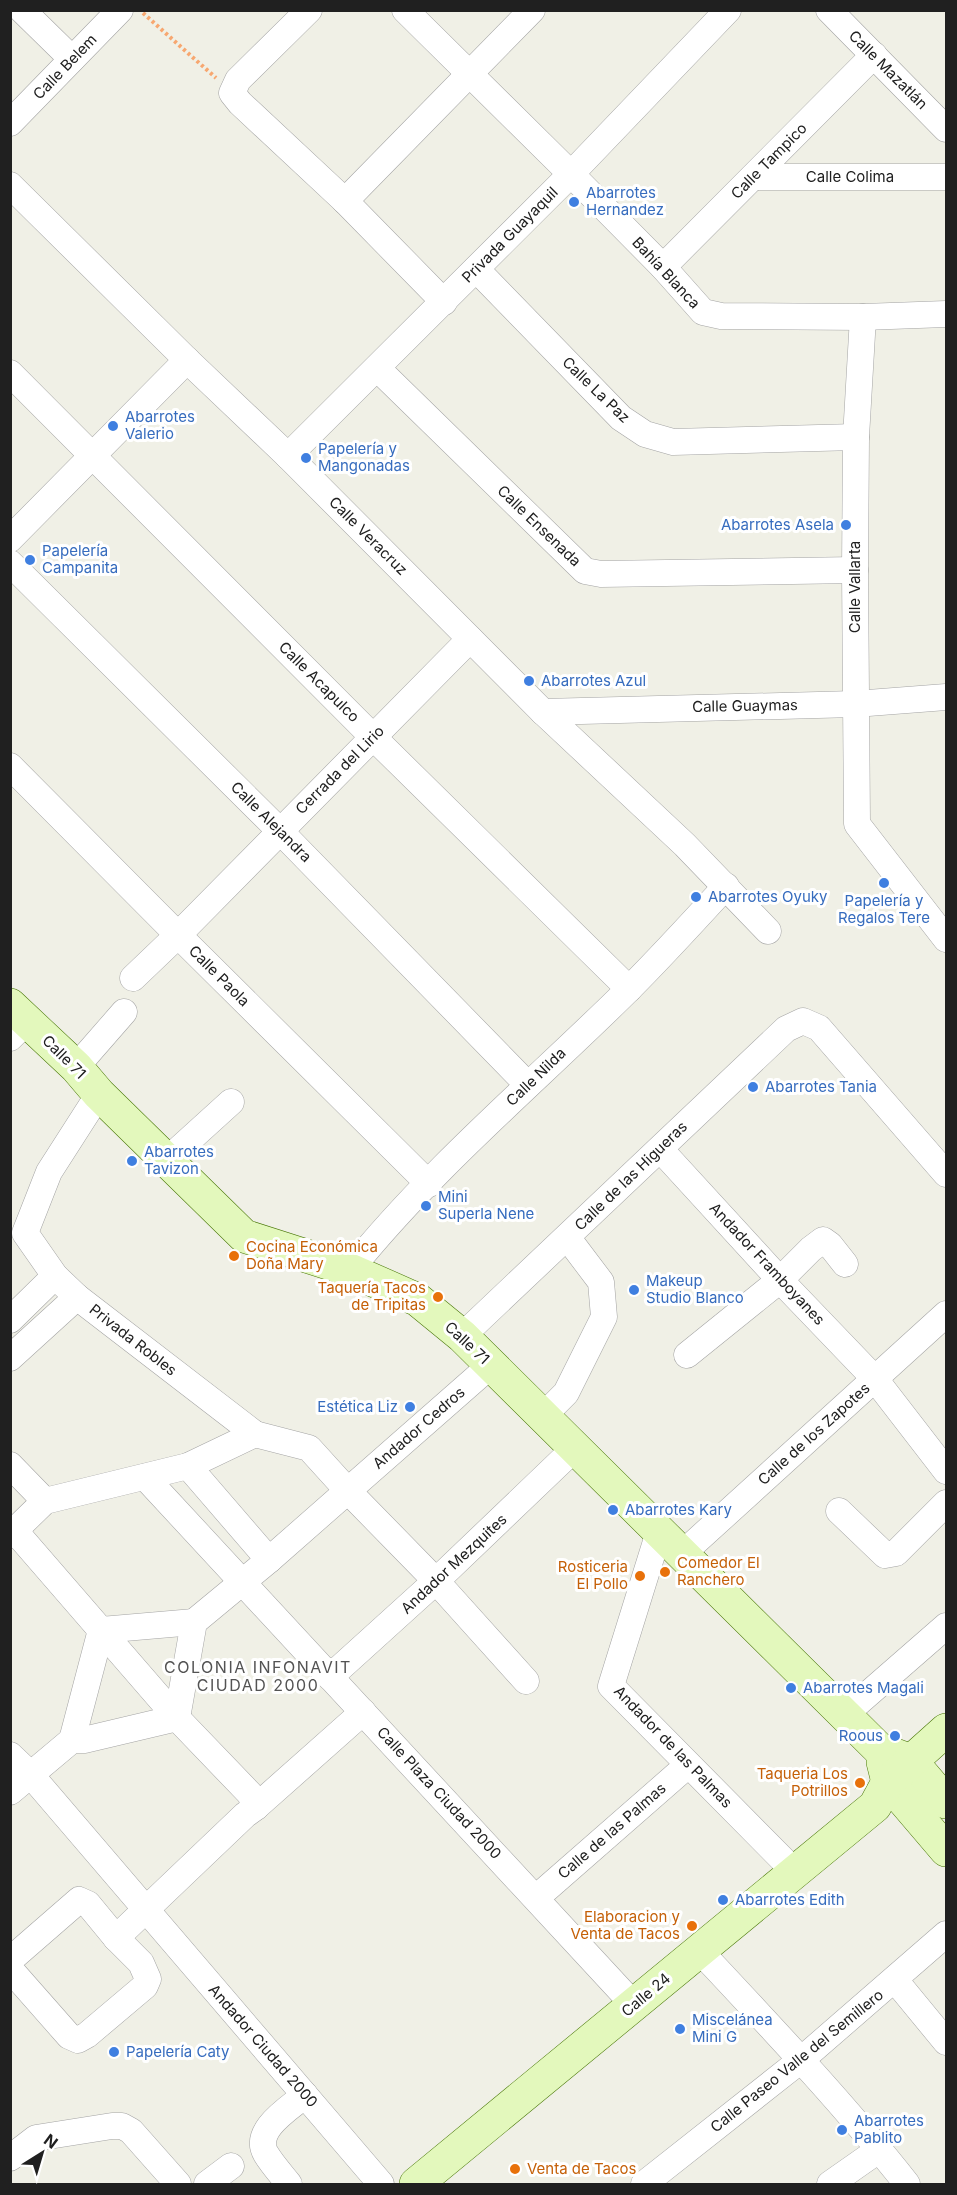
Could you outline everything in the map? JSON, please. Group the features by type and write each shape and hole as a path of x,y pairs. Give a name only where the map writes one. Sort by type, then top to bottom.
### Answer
{"street":[{"path":"22,10 72,59"},
{"name":"Calle Belem","path":"10,123 120,10"},
{"path":"309,10 238,80 232,93 240,104 345,201 444,302"},
{"name":"Bahía Blanca","path":"405,10 663,267 703,312 721,316 862,317 946,314"},
{"path":"345,201 532,10"},
{"name":"Privada Guayaquil","path":"288,456 571,174 728,10"},
{"name":"Calle Mazatlán","path":"829,10 946,129"},
{"name":"Calle Tampico","path":"663,267 874,55"},
{"name":"Calle Colima","path":"753,177 946,177"},
{"name":"Calle Veracruz","path":"10,185 288,456 543,712 685,845 768,931"},
{"name":"Calle La Paz","path":"476,269 621,418 645,434 673,442 856,437"},
{"name":"Calle Vallarta","path":"862,317 856,437 857,824 943,929"},
{"path":"10,538 187,360"},
{"name":"Calle Ensenada","path":"377,368 585,571 601,574 855,570"},
{"name":"Calle Acapulco","path":"10,373 373,737 629,989"},
{"name":"Calle Alejandra","path":"10,563 280,831 528,1085"},
{"name":"Cerrada del Lirio","path":"133,978 470,639"},
{"name":"Calle Guaymas","path":"543,712 855,704 946,697"},
{"name":"Calle Paola","path":"10,766 429,1184"},
{"name":"Calle Nilda","path":"350,1270 373,1242 429,1184 629,989 726,886"},
{"path":"76,1066 124,1012"},
{"name":"Calle 71","path":"16,1021 76,1066 99,1094 244,1236 350,1270 418,1300 462,1336 914,1784"},
{"name":"Calle de las Higueras","path":"462,1336 786,1029 803,1021 819,1029 946,1174"},
{"name":"Privada Robles","path":"99,1094 50,1172 25,1233 55,1276 77,1297 255,1434"},
{"path":"166,1161 231,1102"},
{"name":"Andador Framboyanes","path":"660,1149 875,1379 946,1471"},
{"path":"543,1416 566,1393 604,1317 601,1282 567,1237"},
{"path":"687,1356 780,1280 823,1240 845,1264"},
{"path":"10,1320 55,1276"},
{"path":"10,1358 77,1297"},
{"name":"Calle de los Zapotes","path":"670,1543 875,1379 946,1314"},
{"name":"Andador Cedros","path":"242,1583 491,1365"},
{"path":"256,1808 250,1794 177,1718 13,1533 45,1501 188,1466 255,1434 309,1448 436,1581 526,1681"},
{"name":"Andador Mezquites","path":"330,1677 436,1581 575,1448"},
{"path":"10,1464 45,1501"},
{"path":"188,1466 269,1560"},
{"name":"Calle Plaza Ciudad 2000","path":"145,1477 537,1898 634,2006"},
{"path":"839,1511 885,1555 896,1553 946,1503"},
{"name":"Andador de las Palmas","path":"670,1543 611,1686 795,1872"},
{"path":"100,1630 194,1622 242,1583"},
{"path":"177,1718 194,1622"},
{"path":"844,1715 946,1626"},
{"path":"10,1792 72,1740 100,1630"},
{"path":"116,1938 245,1815 256,1808 363,1712"},
{"path":"72,1740 84,1740 177,1718"},
{"name":"Calle 24","path":"416,2184 795,1872 914,1784 946,1730"},
{"name":"Andador Ciudad 2000","path":"10,1755 30,1774 381,2184"},
{"name":"Calle de las Palmas","path":"537,1898 688,1765"},
{"path":"914,1784 946,1850"},
{"path":"10,1960 79,1900 88,1904 116,1938 141,1963 148,1979 145,1986 78,2040 69,2036 10,1969"},
{"name":"Calle Paseo Valle del Semillero","path":"644,2184 801,2060 946,1934"},
{"path":"699,1950 801,2060 908,2184"},
{"path":"895,1980 946,2042"},
{"path":"289,2184 264,2152 262,2140 268,2128 305,2095"},
{"path":"10,2158 36,2138 122,2126 131,2131 178,2184"},
{"path":"830,2184 880,2150"},
{"path":"207,2184 231,2166"}],"path":[{"path":"140,10 232,93"}],"place":[{"name":"Abarrotes Hernandez","path":"574,202"},
{"name":"Abarrotes Valerio","path":"113,426"},
{"name":"Papelería y Mangonadas","path":"306,458"},
{"name":"Abarrotes Asela","path":"846,525"},
{"name":"Papelería Campanita","path":"30,560"},
{"name":"Abarrotes Azul","path":"529,681"},
{"name":"Papelería y Regalos Tere","path":"884,883"},
{"name":"Abarrotes Oyuky","path":"696,897"},
{"name":"Abarrotes Tania","path":"753,1087"},
{"name":"Abarrotes Tavizon","path":"132,1161"},
{"name":"Mini Superla Nene","path":"426,1206"},
{"name":"Cocina Económica Doña Mary","path":"234,1256"},
{"name":"Makeup Studio Blanco","path":"634,1290"},
{"name":"Taquería Tacos de Tripitas","path":"438,1297"},
{"name":"Estética Liz","path":"410,1407"},
{"name":"Abarrotes Kary","path":"613,1510"},
{"name":"Comedor El Ranchero","path":"665,1572"},
{"name":"Rosticeria El Pollo","path":"640,1576"},
{"name":"Abarrotes Magali","path":"791,1688"},
{"name":"Roous","path":"895,1736"},
{"name":"Taqueria Los Potrillos","path":"860,1783"},
{"name":"Abarrotes Edith","path":"723,1900"},
{"name":"Elaboracion y Venta de Tacos","path":"692,1926"},
{"name":"Miscelánea Mini G","path":"680,2029"},
{"name":"Papelería Caty","path":"114,2052"},
{"name":"Abarrotes Pablito","path":"842,2130"},
{"name":"Venta de Tacos","path":"515,2169"}],"district":[{"name":"COLONIA INFONAVIT CIUDAD 2000","path":"258,1676"}]}
